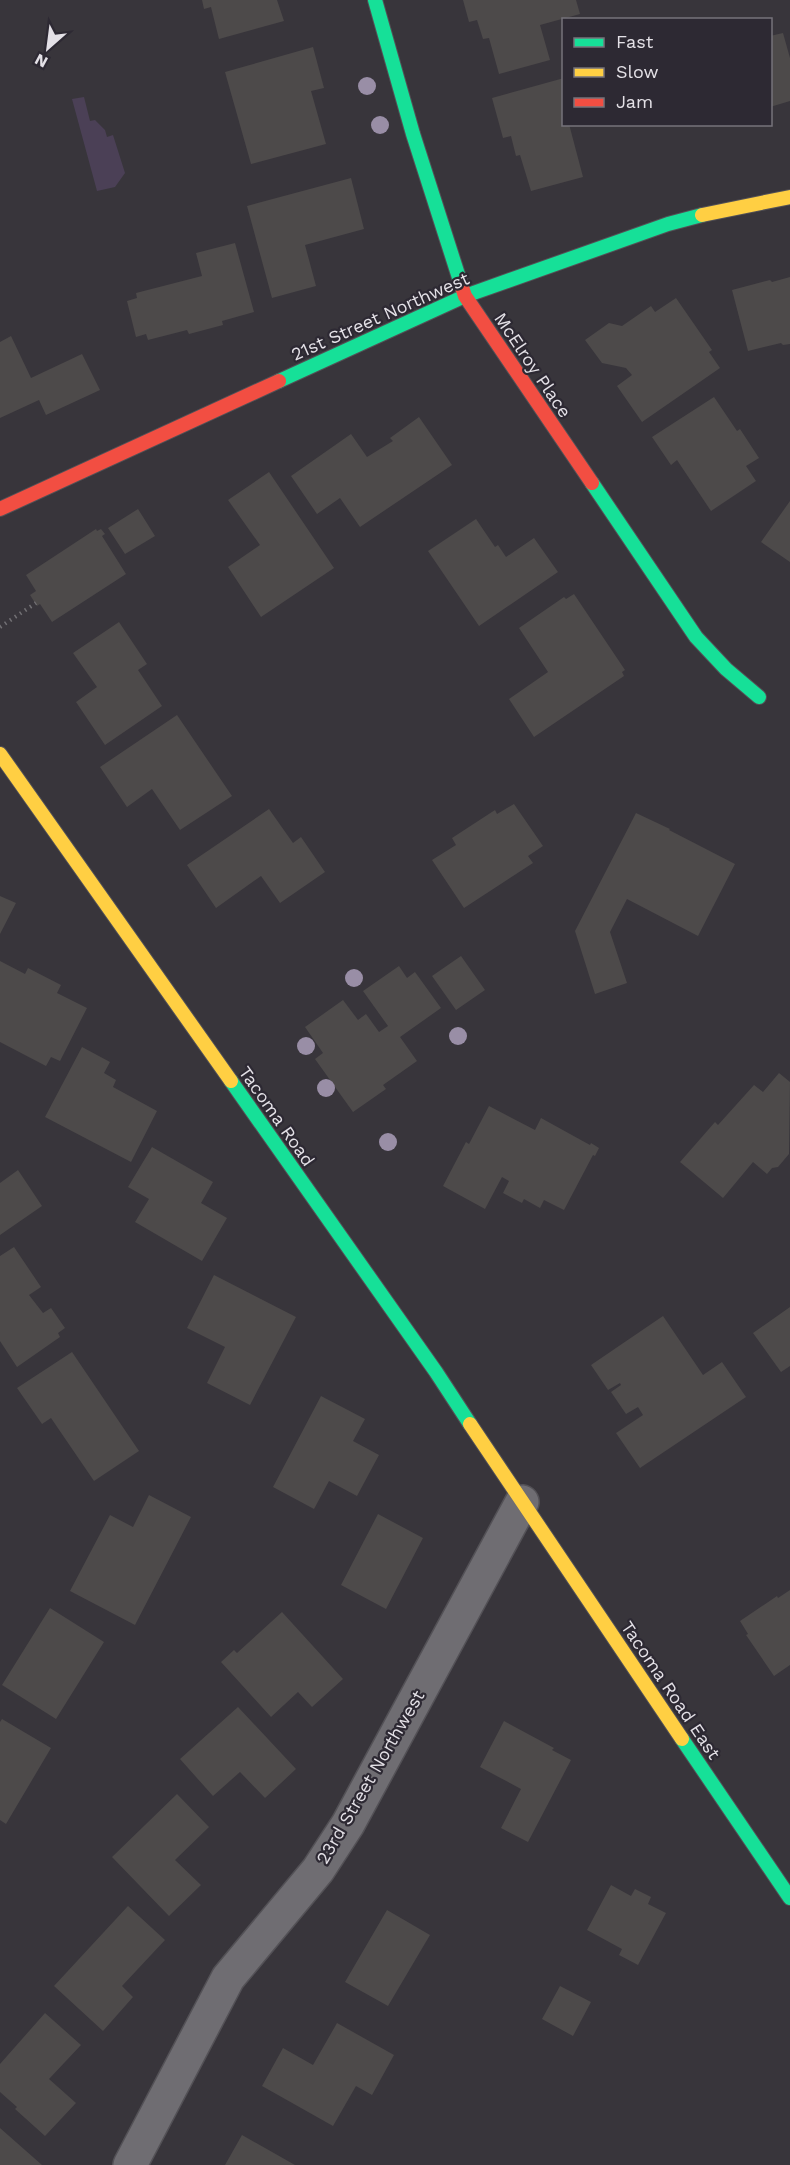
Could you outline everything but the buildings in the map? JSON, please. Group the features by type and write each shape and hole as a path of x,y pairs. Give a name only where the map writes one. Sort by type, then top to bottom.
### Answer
{"street":[{"name":"McElroy Place","path":"375,0 413,134 465,296 696,637 715,660 759,697"},
{"name":"21st Street Northwest","path":"0,508 465,296 668,224 790,197"},
{"name":"Tacoma Road","path":"0,754 436,1372 522,1502"},
{"name":"Tacoma Road East","path":"522,1502 790,1898"},
{"name":"23rd Street Northwest","path":"130,2165 228,1978 318,1870 348,1824 522,1502"}],"path":[{"path":"0,627 36,603"}],"shaded area":[{"path":"84,97 90,121 95,120 105,130 107,137 113,135 125,173 115,187 97,191 72,99"}],"traffic: fast":[{"path":"375,0 413,134 462,287"},
{"path":"279,381 465,296 668,224 702,215"},
{"path":"592,483 696,637 726,669 759,697"},
{"path":"231,1081 436,1372 470,1424"},
{"path":"682,1739 790,1898"}],"traffic: slow":[{"path":"702,215 790,197"},
{"path":"0,754 231,1081"},
{"path":"470,1424 682,1739"}],"traffic: jam":[{"path":"462,287 465,296 592,483"},
{"path":"0,509 279,381"}]}
